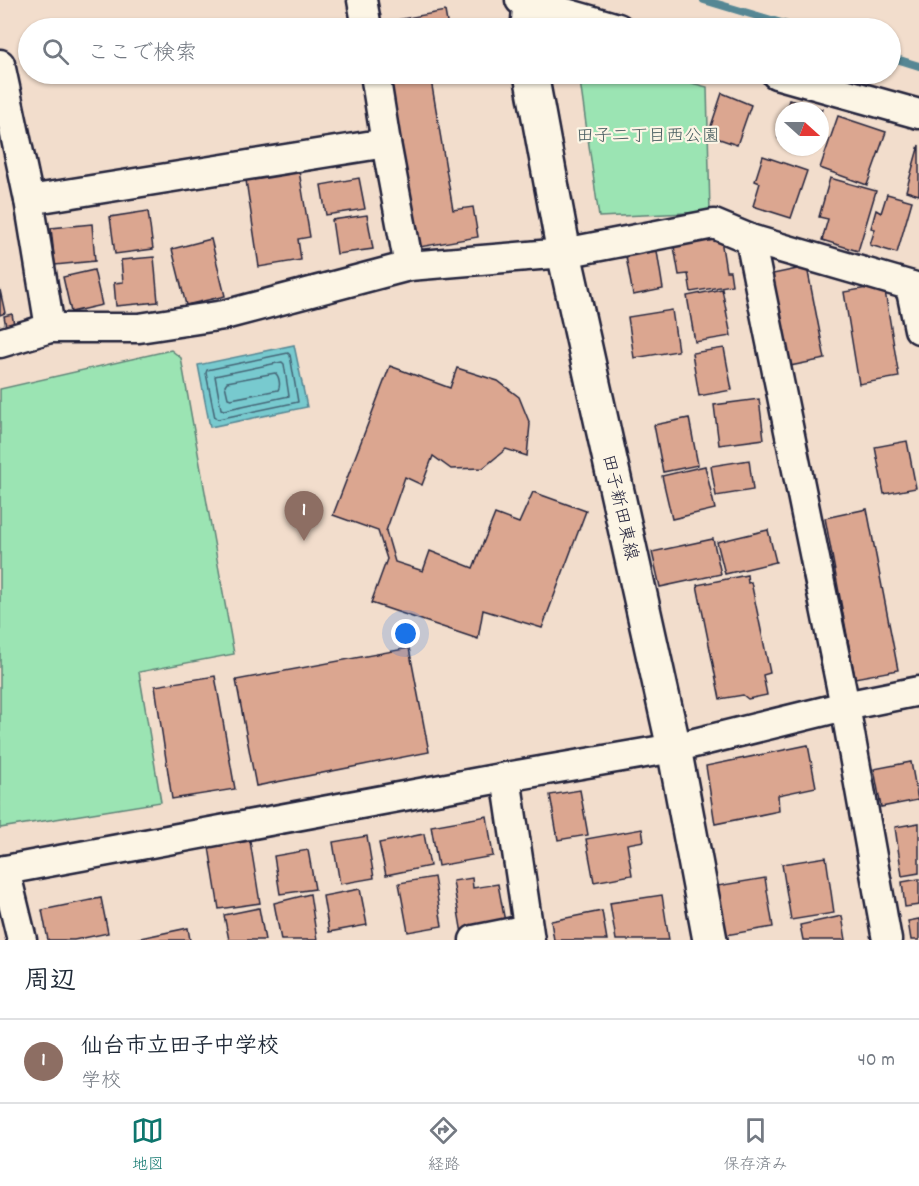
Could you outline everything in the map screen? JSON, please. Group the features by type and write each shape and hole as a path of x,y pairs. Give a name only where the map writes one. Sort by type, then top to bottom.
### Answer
{"street":[{"path":"363,0 366,18"},
{"path":"527,8 572,18"},
{"path":"0,64 29,200 50,328"},
{"path":"377,84 409,267"},
{"name":"田子新田東線","path":"533,84 564,253 674,748 710,940"},
{"path":"812,84 919,114"},
{"path":"29,200 386,143"},
{"path":"0,343 50,328 139,328 224,315 409,267 564,253 714,224 750,239 914,287 919,329"},
{"path":"750,239 845,706 887,940"},
{"path":"22,940 3,870 674,748 845,706 919,691"},
{"path":"474,940 529,935 506,777"}],"green space":[{"name":"田子二丁目西公園","path":"580,84 696,84 707,87 710,212 599,217"},
{"path":"171,350 181,358 234,654 139,672 161,802 0,828 0,389"}],"water":[{"path":"294,345 307,407 210,427 198,365"}],"building":[{"path":"445,11 446,18 407,18"},
{"path":"380,84 432,84 453,210 473,207 478,237 408,249"},
{"path":"722,93 751,105 737,145 708,135"},
{"path":"838,116 886,132 867,185 820,168 824,156 829,156 829,142"},
{"path":"919,145 919,195 906,191"},
{"path":"763,156 807,171 791,218 753,206 760,183 755,181"},
{"path":"299,171 310,237 298,239 301,260 259,267 246,180"},
{"path":"359,178 365,209 326,215 321,185"},
{"path":"830,178 876,191 858,251 822,240 828,219 819,217"},
{"path":"887,194 912,201 897,253 870,245 875,229 871,228 876,210 881,213"},
{"path":"148,211 153,249 115,254 110,217"},
{"path":"367,215 373,249 337,254 332,220"},
{"path":"92,224 95,261 55,265 51,228"},
{"path":"720,233 726,271 730,271 732,285 691,292 688,274 679,275 673,241"},
{"path":"211,239 225,296 186,305 172,249"},
{"path":"656,245 663,289 633,295 625,251"},
{"path":"154,257 158,302 116,306 114,283 123,282 121,260"},
{"path":"807,267 825,359 785,367 768,275"},
{"path":"94,270 102,305 71,312 63,277"},
{"path":"884,285 899,377 859,384 844,292"},
{"path":"722,289 731,336 695,342 687,296"},
{"path":"0,290 5,313 0,315"},
{"path":"672,310 678,351 634,358 628,317"},
{"path":"12,314 15,330 7,332 4,316"},
{"path":"724,348 732,390 699,396 692,353"},
{"path":"390,366 450,388 457,368 498,381 519,397 530,424 527,456 506,449 483,468 451,469 433,456 422,485 405,477 386,531 395,562 423,571 430,551 473,568 495,514 519,523 533,492 586,511 542,628 483,610 478,639 371,603 387,559 378,531 333,515"},
{"path":"759,399 764,439 719,445 714,405"},
{"path":"689,418 698,465 663,472 654,425"},
{"path":"907,441 916,488 884,494 875,447"},
{"path":"749,460 753,490 716,496 711,466"},
{"path":"705,466 715,509 672,519 662,476"},
{"path":"867,509 898,670 855,678 825,518"},
{"path":"768,530 776,562 725,574 717,542"},
{"path":"713,539 721,574 660,587 652,552"},
{"path":"747,575 748,583 751,582 770,673 763,675 767,695 748,699 743,695 720,699 697,585"},
{"path":"409,648 429,752 256,786 236,680"},
{"path":"215,676 235,789 172,799 155,686"},
{"path":"808,745 816,787 778,795 779,811 715,824 706,766"},
{"path":"911,762 918,800 881,807 874,769"},
{"path":"580,790 588,835 558,840 550,795"},
{"path":"487,816 493,856 438,866 431,826"},
{"path":"919,823 919,873 902,876 895,827"},
{"path":"642,829 644,841 627,844 632,875 594,882 586,839"},
{"path":"424,834 430,866 386,875 379,843"},
{"path":"367,836 374,878 340,884 333,842"},
{"path":"250,841 260,903 219,909 209,847"},
{"path":"308,850 315,889 280,894 274,856"},
{"path":"826,857 834,913 791,920 782,864"},
{"path":"434,877 442,926 408,932 399,883"},
{"path":"472,878 473,888 498,884 506,927 462,934 453,881"},
{"path":"765,878 773,927 726,935 717,886"},
{"path":"919,879 919,905 905,907 902,882"},
{"path":"360,889 367,925 329,932 323,896"},
{"path":"310,894 317,940 281,940 274,903"},
{"path":"662,895 669,940 616,940 610,903"},
{"path":"101,898 108,933 74,940 48,940 42,910"},
{"path":"259,908 265,940 229,940 224,915"},
{"path":"602,911 607,940 554,940 551,921"},
{"path":"842,916 846,940 803,940 800,925"},
{"path":"919,919 919,940 911,940 908,921"},
{"path":"188,928 190,940 131,940"}],"waterway":[{"path":"704,0 764,18"},
{"path":"901,60 919,66"}],"place":[{"name":"仙台市立田子中学校","path":"304,541"}]}
